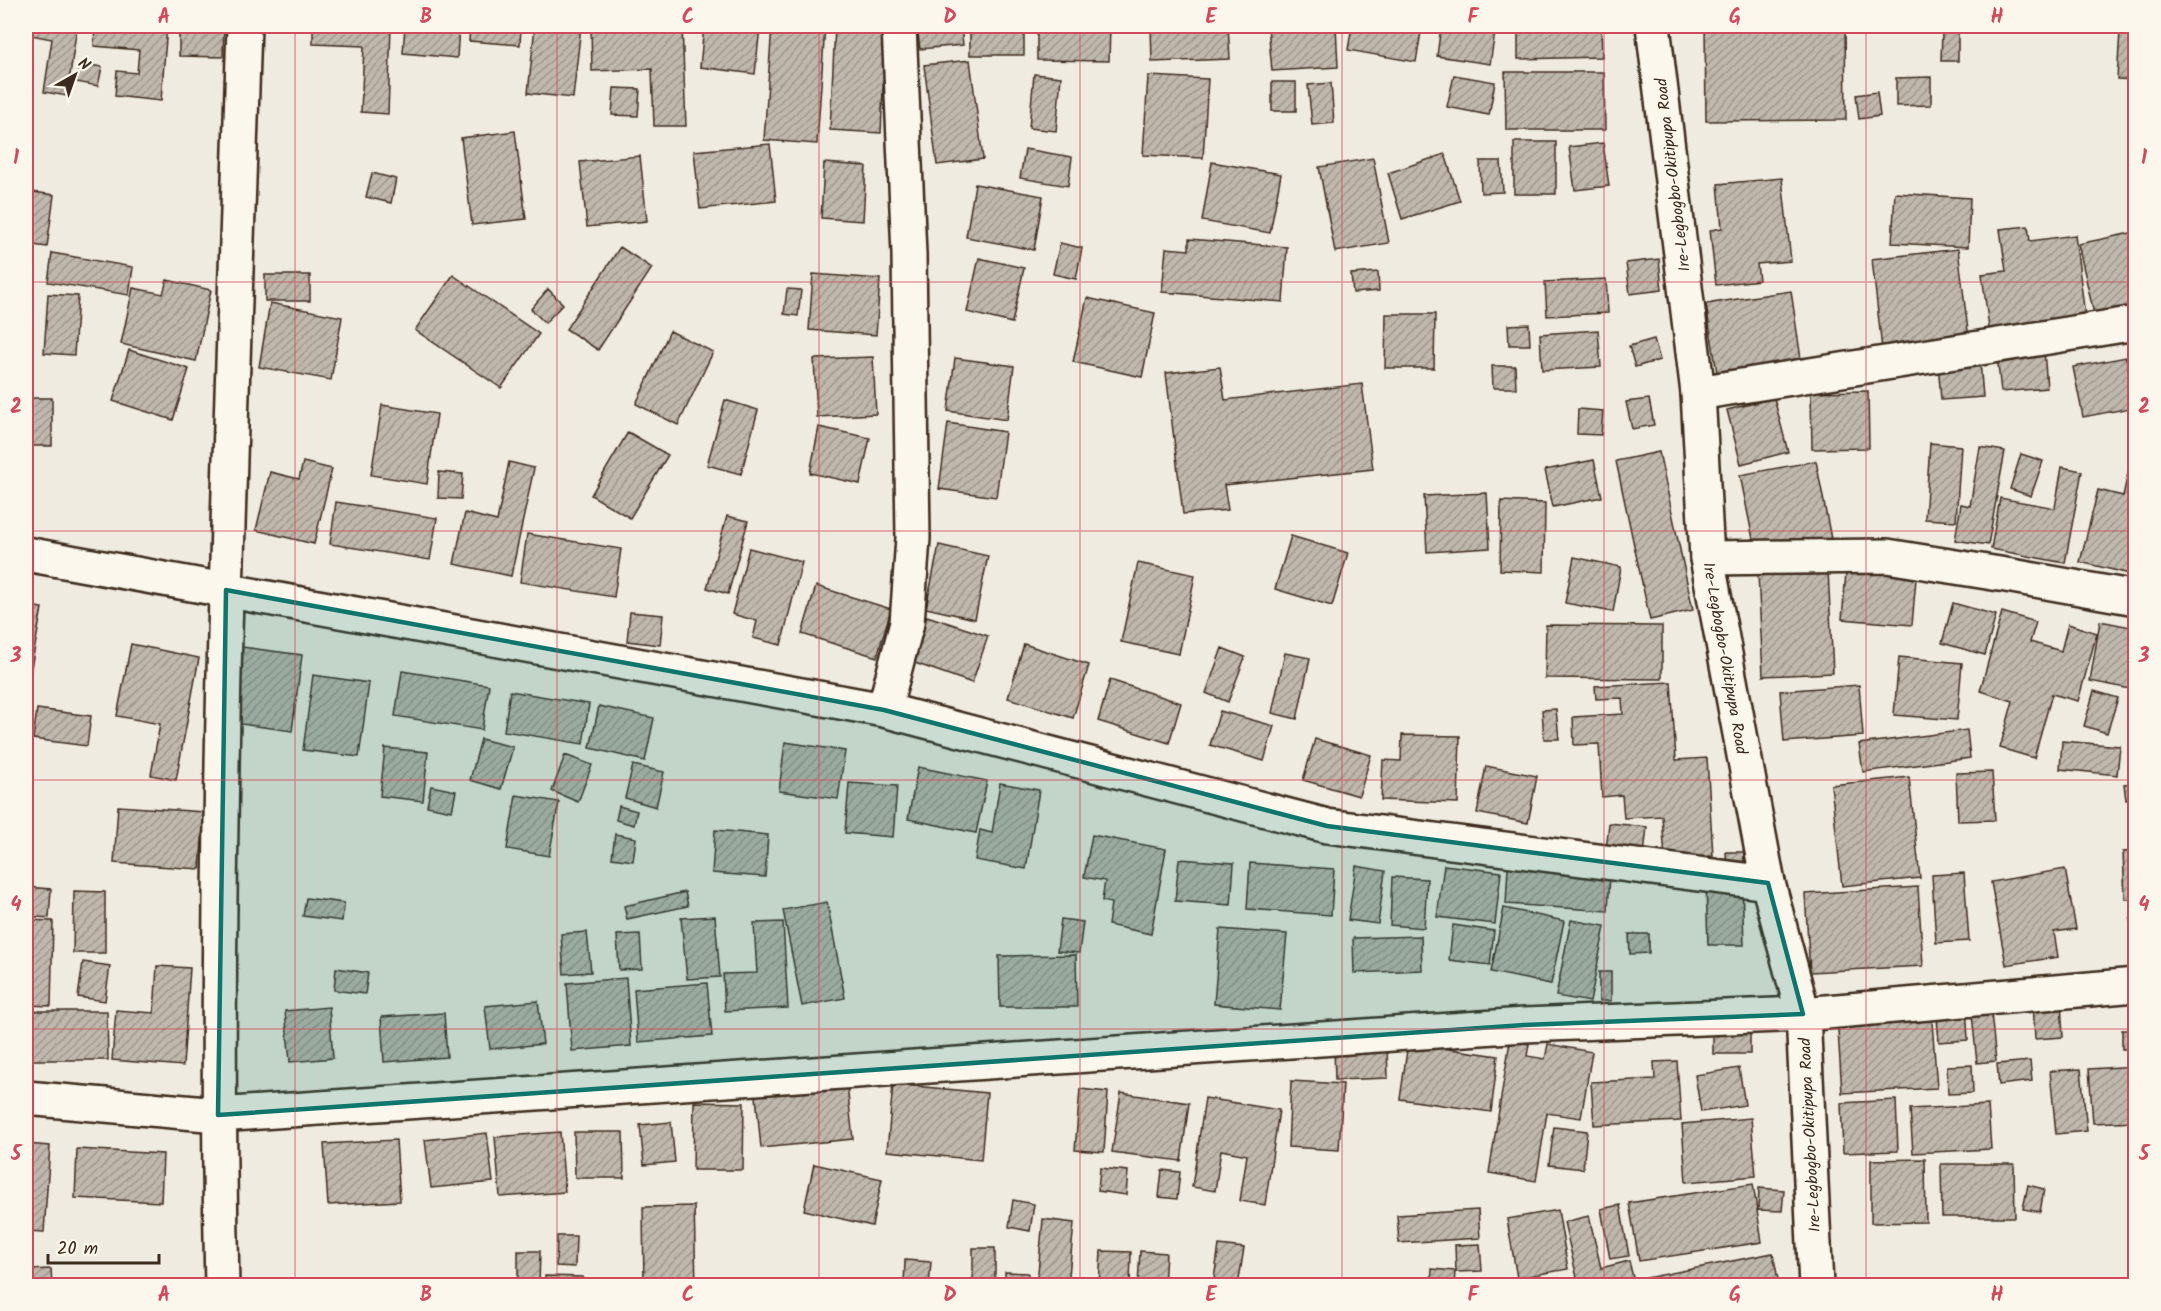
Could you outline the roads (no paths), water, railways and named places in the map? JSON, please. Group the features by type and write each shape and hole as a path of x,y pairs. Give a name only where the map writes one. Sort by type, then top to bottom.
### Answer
{"street":[{"path":"222,1286 218,1115 226,590 244,26"},
{"path":"884,710 907,623 913,537 909,254 899,26"},
{"name":"Ire-Legbogbo-Okitipupa Road","path":"1653,26 1698,393 1707,558 1767,883 1803,1014 1816,1286"},
{"path":"1698,393 2136,322"},
{"path":"26,554 884,710 1327,826 1767,883"},
{"path":"1707,558 1887,556 2136,598"},
{"path":"26,1098 218,1115 1512,1026 1803,1014 2136,985"}]}
